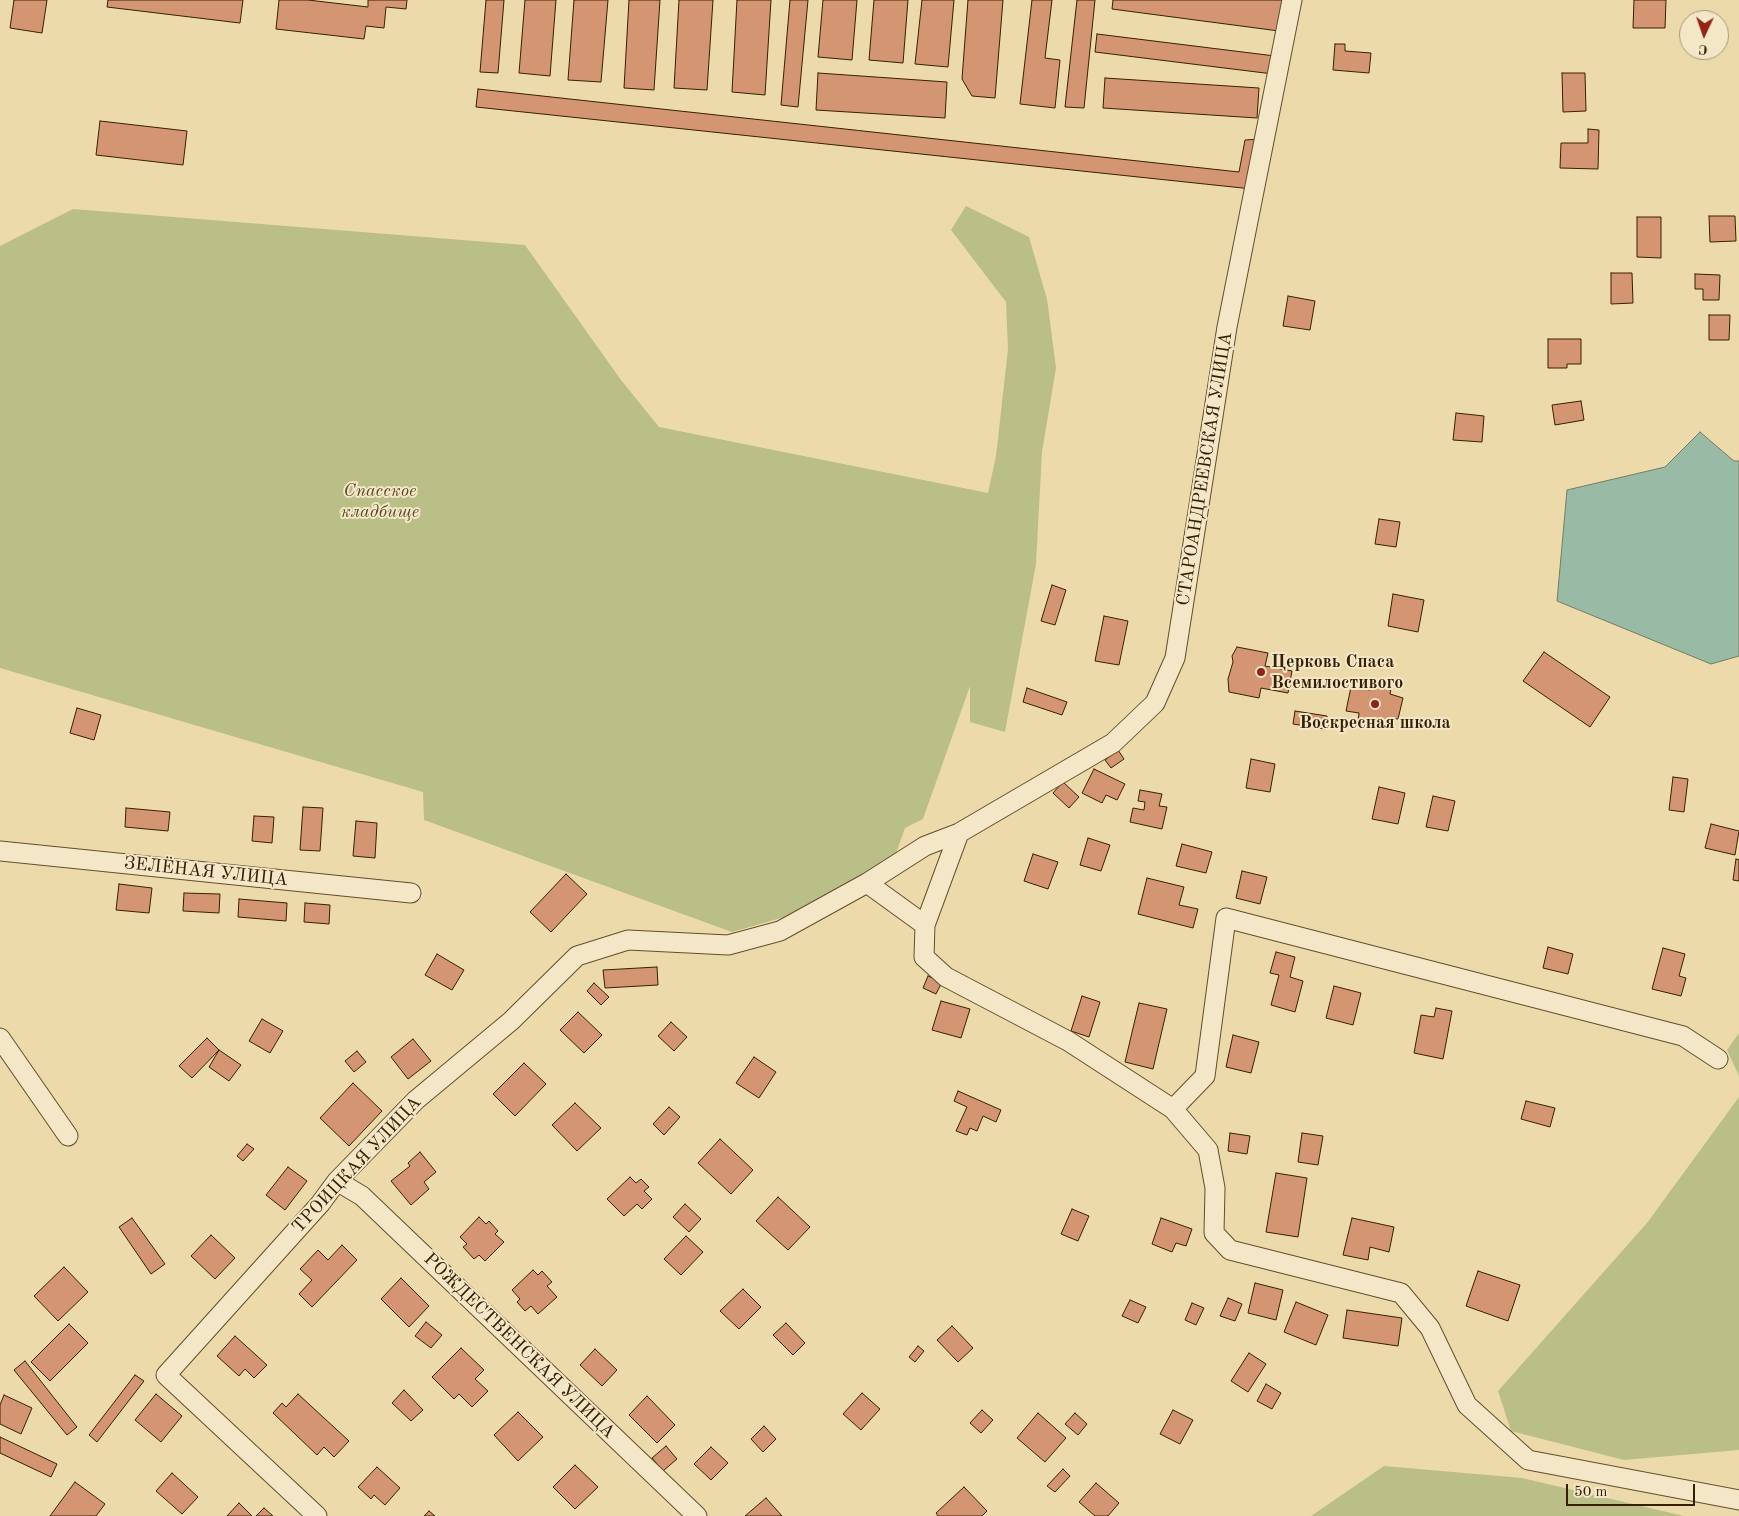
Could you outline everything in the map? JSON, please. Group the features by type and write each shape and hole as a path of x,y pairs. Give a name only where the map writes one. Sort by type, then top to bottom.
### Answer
{"street":[{"name":"СТАРОАНДРЕЕВСКАЯ УЛИЦА","path":"867,883 925,846 959,833 1113,743 1155,703 1175,658 1227,327 1292,0"},
{"path":"959,833 925,925 924,957 946,977 1068,1041 1174,1110 1208,1150 1215,1188 1214,1233 1230,1250 1401,1293 1430,1328 1467,1405 1528,1460 1739,1500"},
{"name":"ЗЕЛЁНАЯ УЛИЦА","path":"0,851 411,893"},
{"path":"867,883 925,925"},
{"name":"ТРОИЦКАЯ УЛИЦА","path":"317,1516 166,1375 320,1204 337,1181 416,1100 510,1020 577,956 628,940 728,944 780,931 867,883"},
{"path":"1174,1110 1205,1076 1226,918 1683,1036 1718,1059"},
{"path":"0,1038 68,1136"},
{"name":"РОЖДЕСТВЕНСКАЯ УЛИЦА","path":"337,1181 362,1196 697,1516"}],"green space":[{"name":"Спасское кладбище","path":"966,206 1029,237 1047,299 1056,368 1042,452 1036,564 1005,732 970,722 970,686 923,819 905,828 896,853 816,908 732,932 424,820 423,792 0,668 0,246 73,209 525,245 621,380 659,427 988,493 996,456 1008,349 1006,302 951,230"},
{"path":"1739,1033 1739,1076 1727,1050"},
{"path":"1739,1097 1739,1450 1624,1460 1511,1431 1498,1391 1647,1223"},
{"path":"1384,1466 1522,1478 1684,1516 1311,1516"}],"shaded area":[{"path":"1700,432 1734,461 1739,461 1739,656 1711,664 1557,601 1567,490 1665,467"}],"building":[{"path":"14,0 47,0 42,33 10,28"},
{"path":"108,0 243,0 240,23 107,7"},
{"path":"279,0 308,0 368,7 368,0 407,0 406,9 386,7 384,28 366,26 364,39 276,29"},
{"path":"486,0 504,0 498,73 480,72"},
{"path":"525,0 556,0 550,76 519,73"},
{"path":"574,0 608,0 601,82 568,80"},
{"path":"629,0 660,0 654,90 624,88"},
{"path":"679,0 713,0 707,90 674,88"},
{"path":"737,0 771,0 765,95 732,92"},
{"path":"790,0 808,0 798,107 781,105"},
{"path":"823,0 857,0 852,60 818,57"},
{"path":"874,0 908,0 903,63 869,60"},
{"path":"922,0 954,0 948,67 915,64"},
{"path":"968,0 1003,0 995,98 972,96 962,79"},
{"path":"1032,0 1052,0 1045,58 1060,60 1055,108 1020,104"},
{"path":"1077,0 1095,0 1084,108 1065,107"},
{"path":"1113,0 1283,0 1279,31 1112,9"},
{"path":"1634,0 1666,0 1665,28 1633,28"},
{"path":"1097,34 1275,56 1273,74 1095,52"},
{"path":"1335,44 1345,44 1345,51 1371,53 1369,73 1333,70"},
{"path":"818,73 947,82 945,118 816,110"},
{"path":"1562,73 1585,73 1586,111 1563,112"},
{"path":"1105,78 1259,88 1257,118 1103,108"},
{"path":"478,89 1239,172 1245,140 1261,139 1252,189 476,107"},
{"path":"100,121 187,131 183,165 96,155"},
{"path":"1588,129 1599,130 1598,169 1560,168 1561,143 1588,143"},
{"path":"1709,216 1735,216 1736,241 1710,242"},
{"path":"1637,217 1661,217 1661,258 1637,257"},
{"path":"1611,273 1632,273 1633,303 1611,304"},
{"path":"1695,274 1720,275 1719,300 1703,300 1703,289 1695,289"},
{"path":"1288,296 1315,301 1310,330 1283,326"},
{"path":"1709,315 1730,315 1729,340 1709,340"},
{"path":"1548,339 1581,339 1581,364 1567,364 1567,368 1548,368"},
{"path":"1581,401 1584,420 1555,425 1552,405"},
{"path":"1456,413 1484,416 1482,442 1453,440"},
{"path":"1379,519 1400,522 1396,547 1375,544"},
{"path":"1052,585 1066,590 1055,625 1041,621"},
{"path":"1393,594 1424,600 1418,632 1388,626"},
{"path":"1104,616 1128,621 1119,665 1095,661"},
{"name":"Церковь Спаса Всемилостивого","path":"1237,647 1268,653 1265,666 1292,671 1288,693 1261,688 1259,698 1229,692 1228,679 1233,662 1232,656"},
{"path":"1544,652 1610,697 1590,727 1523,681"},
{"name":"Воскресная школа","path":"1372,679 1392,683 1390,694 1403,698 1398,719 1387,718 1385,726 1358,721 1359,713 1346,711 1351,687 1370,690"},
{"path":"1027,688 1067,702 1062,715 1023,702"},
{"path":"77,708 101,715 94,740 70,733"},
{"path":"1295,711 1327,716 1325,729 1293,724"},
{"path":"1118,750 1124,759 1111,768 1105,760"},
{"path":"1251,759 1275,764 1270,792 1246,788"},
{"path":"1094,769 1125,784 1117,800 1106,795 1102,803 1082,793"},
{"path":"1673,777 1688,779 1684,812 1669,810"},
{"path":"1063,782 1079,797 1069,808 1053,793"},
{"path":"1379,787 1405,793 1398,824 1372,819"},
{"path":"1140,790 1162,794 1159,806 1167,807 1162,829 1130,822 1133,808 1144,810 1145,802 1138,801"},
{"path":"1433,796 1455,801 1448,831 1426,827"},
{"path":"303,807 323,808 320,851 300,850"},
{"path":"126,808 170,812 168,831 125,827"},
{"path":"254,816 274,817 272,843 252,841"},
{"path":"356,821 377,823 375,858 353,856"},
{"path":"1711,824 1739,831 1735,855 1705,848"},
{"path":"1088,838 1110,845 1101,871 1080,865"},
{"path":"1182,844 1212,852 1206,873 1176,866"},
{"path":"1033,854 1058,862 1048,889 1024,881"},
{"path":"1736,859 1739,860 1739,881 1733,880"},
{"path":"1242,871 1267,877 1260,904 1236,898"},
{"path":"566,874 587,894 551,932 530,912"},
{"path":"1147,878 1184,887 1179,905 1198,909 1193,928 1138,914"},
{"path":"119,884 152,888 149,913 116,910"},
{"path":"184,893 220,894 219,913 183,911"},
{"path":"239,899 287,903 286,921 238,917"},
{"path":"305,903 330,905 329,924 304,922"},
{"path":"1548,947 1573,954 1568,974 1543,968"},
{"path":"1663,948 1685,954 1679,976 1686,978 1681,996 1652,989"},
{"path":"1276,952 1295,957 1290,977 1303,981 1295,1012 1271,1005 1279,975 1270,973"},
{"path":"437,954 464,970 452,990 425,975"},
{"path":"657,967 658,985 605,988 603,970"},
{"path":"928,976 942,982 936,994 923,988"},
{"path":"594,983 609,997 601,1005 587,991"},
{"path":"1334,986 1361,993 1353,1025 1326,1018"},
{"path":"1082,996 1100,1002 1089,1037 1071,1031"},
{"path":"941,1001 970,1009 961,1038 932,1030"},
{"path":"1139,1003 1167,1009 1153,1069 1125,1062"},
{"path":"1436,1008 1452,1011 1443,1059 1414,1053 1421,1015 1434,1017"},
{"path":"578,1012 602,1035 584,1053 560,1030"},
{"path":"262,1019 283,1031 270,1053 249,1041"},
{"path":"671,1022 687,1037 674,1051 658,1036"},
{"path":"1233,1035 1259,1042 1251,1073 1226,1067"},
{"path":"207,1038 219,1050 192,1078 179,1066"},
{"path":"413,1039 431,1061 408,1079 391,1057"},
{"path":"219,1050 241,1065 229,1081 209,1067"},
{"path":"357,1051 366,1062 354,1072 345,1061"},
{"path":"754,1057 776,1072 759,1098 736,1083"},
{"path":"524,1063 546,1084 515,1116 493,1094"},
{"path":"353,1083 382,1111 349,1146 320,1118"},
{"path":"958,1091 1001,1110 996,1122 983,1116 977,1131 970,1128 967,1135 956,1131 967,1107 954,1101"},
{"path":"1526,1101 1555,1108 1550,1127 1521,1119"},
{"path":"575,1103 601,1128 577,1151 552,1125"},
{"path":"669,1107 680,1117 664,1135 653,1124"},
{"path":"1230,1133 1250,1136 1247,1154 1228,1151"},
{"path":"1302,1133 1323,1136 1318,1165 1298,1162"},
{"path":"720,1139 753,1170 731,1194 698,1163"},
{"path":"247,1144 254,1149 243,1161 237,1156"},
{"path":"420,1152 436,1172 424,1182 429,1189 411,1205 391,1181 410,1166 408,1163"},
{"path":"288,1167 307,1181 285,1210 266,1195"},
{"path":"1276,1173 1307,1178 1298,1237 1266,1232"},
{"path":"630,1177 636,1183 641,1179 649,1187 644,1191 652,1199 642,1209 637,1204 624,1216 607,1199"},
{"path":"778,1197 810,1227 788,1250 756,1221"},
{"path":"685,1204 701,1219 689,1232 673,1217"},
{"path":"1072,1209 1089,1216 1078,1241 1061,1234"},
{"path":"479,1217 486,1224 489,1221 498,1231 495,1234 504,1242 485,1261 479,1255 474,1259 463,1247 467,1244 460,1237"},
{"path":"132,1218 165,1264 151,1274 119,1227"},
{"path":"1161,1218 1192,1229 1186,1246 1176,1243 1172,1252 1152,1244"},
{"path":"1352,1218 1394,1227 1389,1252 1370,1247 1368,1260 1343,1255"},
{"path":"211,1235 235,1258 215,1279 191,1256"},
{"path":"686,1236 703,1252 681,1275 664,1259"},
{"path":"342,1245 357,1260 312,1307 299,1294 312,1280 300,1269 318,1250 328,1260"},
{"path":"64,1267 88,1292 58,1321 34,1296"},
{"path":"533,1270 538,1275 542,1271 552,1282 547,1286 557,1297 538,1314 531,1306 525,1311 517,1302 520,1299 512,1290"},
{"path":"1478,1271 1520,1285 1508,1321 1466,1306"},
{"path":"401,1278 429,1306 409,1327 381,1299"},
{"path":"1255,1283 1283,1290 1276,1320 1248,1313"},
{"path":"743,1289 761,1307 739,1329 720,1311"},
{"path":"1228,1298 1242,1304 1235,1321 1220,1316"},
{"path":"1130,1300 1146,1307 1138,1323 1122,1316"},
{"path":"1296,1302 1328,1315 1316,1345 1284,1332"},
{"path":"1192,1303 1204,1308 1196,1325 1185,1320"},
{"path":"1347,1310 1402,1318 1398,1346 1343,1338"},
{"path":"426,1322 442,1335 431,1348 415,1336"},
{"path":"786,1323 805,1343 793,1355 773,1335"},
{"path":"69,1324 88,1343 50,1381 31,1362"},
{"path":"952,1326 973,1348 958,1362 937,1340"},
{"path":"235,1336 267,1365 254,1378 245,1369 239,1376 217,1356"},
{"path":"918,1346 924,1351 915,1362 909,1357"},
{"path":"461,1348 484,1370 475,1379 488,1391 472,1407 459,1394 454,1399 432,1377"},
{"path":"595,1349 617,1370 602,1386 580,1365"},
{"path":"1249,1353 1266,1364 1248,1392 1231,1381"},
{"path":"25,1361 77,1427 67,1435 14,1370"},
{"path":"135,1375 144,1381 97,1442 89,1435"},
{"path":"1266,1384 1281,1393 1272,1409 1257,1401"},
{"path":"404,1390 423,1410 411,1421 392,1403"},
{"path":"862,1393 880,1409 861,1430 843,1414"},
{"path":"156,1394 182,1416 161,1442 135,1420"},
{"path":"298,1394 349,1441 334,1457 324,1447 317,1455 273,1413 282,1403 286,1407"},
{"path":"4,1395 32,1408 21,1434 0,1424 0,1405"},
{"path":"647,1396 675,1425 657,1443 629,1415"},
{"path":"982,1410 993,1420 981,1433 970,1423"},
{"path":"1173,1410 1193,1420 1180,1444 1160,1434"},
{"path":"518,1412 543,1437 518,1461 494,1435"},
{"path":"1038,1413 1066,1438 1045,1462 1017,1438"},
{"path":"1075,1413 1087,1424 1078,1435 1065,1424"},
{"path":"764,1426 776,1439 763,1452 751,1439"},
{"path":"0,1437 57,1464 51,1477 0,1453"},
{"path":"666,1446 677,1459 663,1471 652,1458"},
{"path":"711,1447 728,1463 711,1480 694,1464"},
{"path":"575,1465 598,1487 575,1509 553,1487"},
{"path":"377,1467 400,1488 385,1505 374,1495 371,1499 358,1487"},
{"path":"1063,1469 1070,1476 1055,1492 1047,1486"},
{"path":"172,1473 198,1497 182,1514 156,1491"},
{"path":"75,1482 105,1504 96,1516 50,1516"},
{"path":"1096,1483 1119,1503 1108,1516 1095,1516 1079,1502"},
{"path":"964,1487 987,1511 982,1516 938,1516 936,1513"},
{"path":"766,1498 782,1516 745,1516"},
{"path":"239,1503 252,1516 227,1516"},
{"path":"264,1508 273,1516 256,1516"},
{"path":"429,1511 435,1516 424,1516"}],"place":[{"name":"Церковь Спаса Всемилостивого","path":"1261,672"},
{"name":"Воскресная школа","path":"1375,704"}]}
